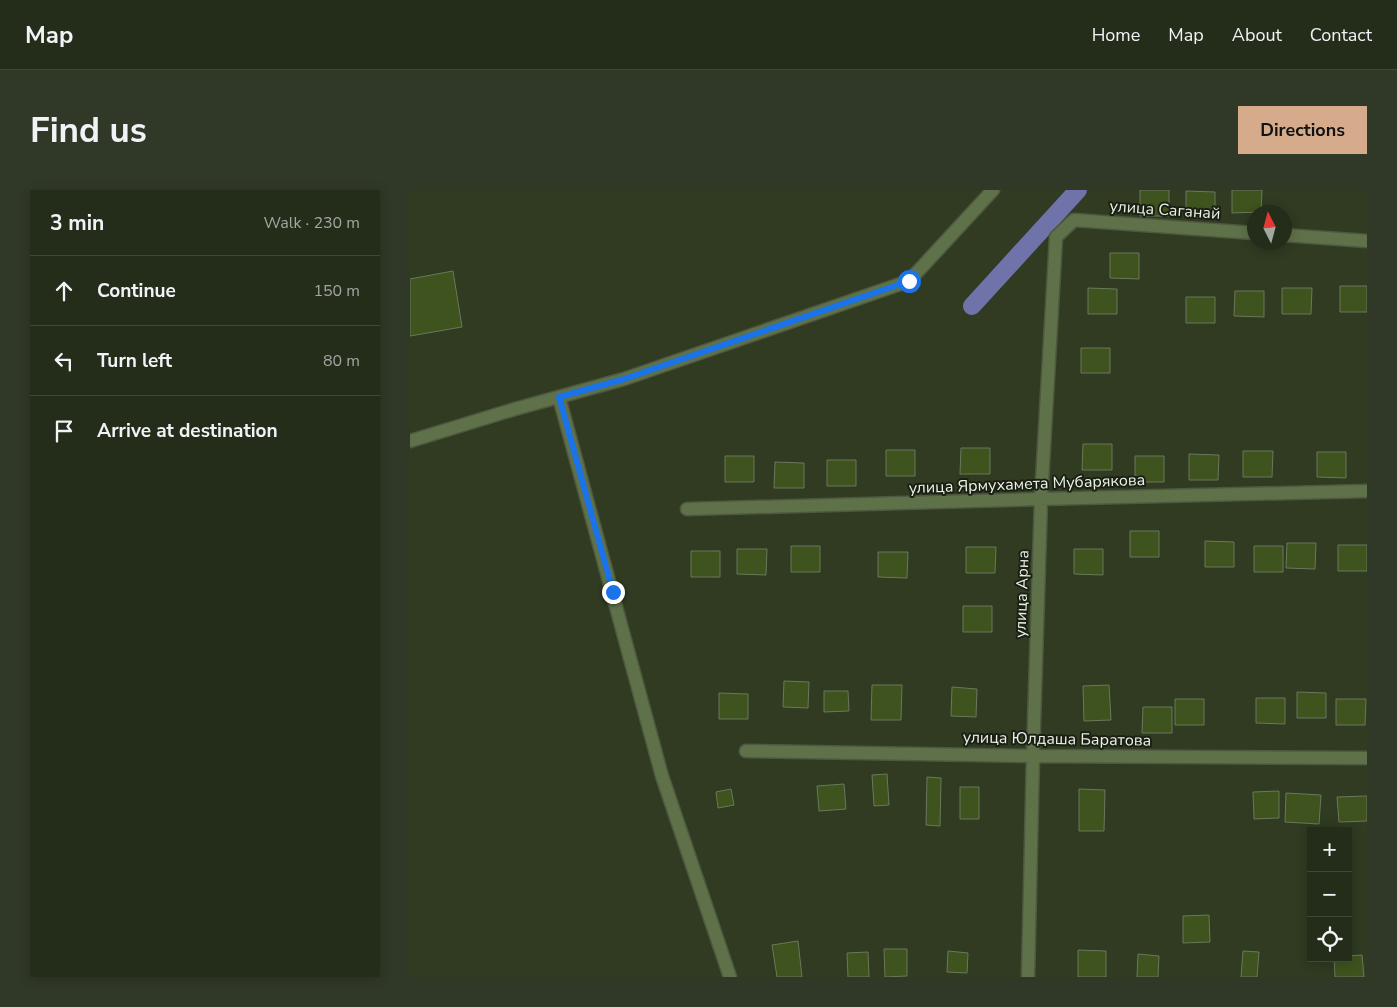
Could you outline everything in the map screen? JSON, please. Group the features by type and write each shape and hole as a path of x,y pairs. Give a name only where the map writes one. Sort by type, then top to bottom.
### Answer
{"street":[{"path":"410,442 515,409 624,379 909,281 993,190"},
{"name":"улица Саганай","path":"1074,220 1247,232"},
{"name":"улица Арна","path":"1028,977 1041,499 1056,237 1074,220"},
{"path":"1292,236 1367,241"},
{"path":"559,397 662,776 730,977"},
{"name":"улица Ярмухамета Мубарякова","path":"687,510 1367,491"},
{"name":"улица Юлдаша Баратова","path":"746,751 1033,756 1367,758"}],"building":[{"path":"1140,190 1169,190 1169,216 1140,216"},
{"path":"1232,190 1262,190 1261,205 1247,205 1247,212 1232,213"},
{"path":"1186,191 1215,192 1215,218 1186,217"},
{"path":"1110,253 1139,253 1139,279 1110,278"},
{"path":"453,271 462,327 410,336 410,279"},
{"path":"1340,286 1367,286 1367,312 1340,312"},
{"path":"1088,288 1117,289 1117,314 1088,314"},
{"path":"1282,288 1312,288 1311,314 1282,314"},
{"path":"1235,291 1264,291 1264,317 1234,316"},
{"path":"1186,297 1215,297 1215,323 1186,323"},
{"path":"1081,348 1110,348 1110,373 1081,373"},
{"path":"1083,444 1112,444 1112,470 1082,470"},
{"path":"961,448 990,448 990,474 960,474"},
{"path":"886,450 915,450 915,476 886,476"},
{"path":"1243,451 1273,451 1272,477 1243,477"},
{"path":"1317,452 1346,452 1346,478 1317,477"},
{"path":"1189,454 1219,455 1218,480 1189,480"},
{"path":"725,456 754,456 754,482 725,482"},
{"path":"1135,456 1164,456 1164,482 1135,482"},
{"path":"827,460 856,460 856,486 827,486"},
{"path":"775,462 804,463 804,488 774,488"},
{"path":"1130,531 1159,531 1159,557 1130,557"},
{"path":"1205,541 1234,542 1234,567 1205,567"},
{"path":"1287,543 1316,543 1315,569 1286,568"},
{"path":"1338,545 1367,545 1367,571 1338,571"},
{"path":"791,546 820,546 820,572 791,572"},
{"path":"1254,546 1283,546 1283,572 1254,572"},
{"path":"966,547 996,547 995,573 966,573"},
{"path":"737,549 767,549 766,575 737,574"},
{"path":"1074,549 1103,549 1103,575 1074,574"},
{"path":"691,551 720,551 720,577 691,577"},
{"path":"878,552 908,552 907,578 878,577"},
{"path":"963,606 992,606 992,632 963,632"},
{"path":"784,681 809,682 808,708 783,707"},
{"path":"872,685 902,685 901,720 871,720"},
{"path":"1109,685 1111,720 1084,721 1083,686"},
{"path":"952,687 977,689 976,717 951,716"},
{"path":"824,691 848,691 849,711 824,712"},
{"path":"1297,692 1326,693 1326,718 1297,718"},
{"path":"719,693 748,694 748,719 719,719"},
{"path":"1256,698 1285,698 1285,724 1256,723"},
{"path":"1175,699 1204,699 1204,725 1175,725"},
{"path":"1336,699 1366,699 1365,725 1336,725"},
{"path":"1143,707 1172,707 1172,733 1142,733"},
{"path":"887,774 889,805 874,806 872,775"},
{"path":"927,777 941,778 940,826 926,825"},
{"path":"844,784 846,809 819,811 817,786"},
{"path":"960,787 979,787 979,819 960,819"},
{"path":"731,789 734,805 718,808 716,792"},
{"path":"1079,789 1105,790 1104,831 1079,831"},
{"path":"1279,791 1279,818 1254,819 1253,792"},
{"path":"1286,793 1321,795 1319,824 1285,822"},
{"path":"1367,796 1367,821 1339,822 1337,797"},
{"path":"1209,915 1210,942 1183,943 1183,916"},
{"path":"798,941 802,977 777,977 772,945"},
{"path":"884,949 907,949 907,976 885,977"},
{"path":"1078,950 1106,951 1106,977 1078,977"},
{"path":"948,951 968,953 967,973 947,972"},
{"path":"1243,951 1259,952 1257,977 1241,977"},
{"path":"868,952 869,977 848,977 847,953"},
{"path":"1138,954 1159,956 1158,977 1137,977"},
{"path":"1362,955 1364,977 1335,977 1334,962 1352,962 1352,956"}],"waterway":[{"path":"972,306 1078,190"}],"route":[{"path":"613,592 559,397 624,379 909,281"}]}
